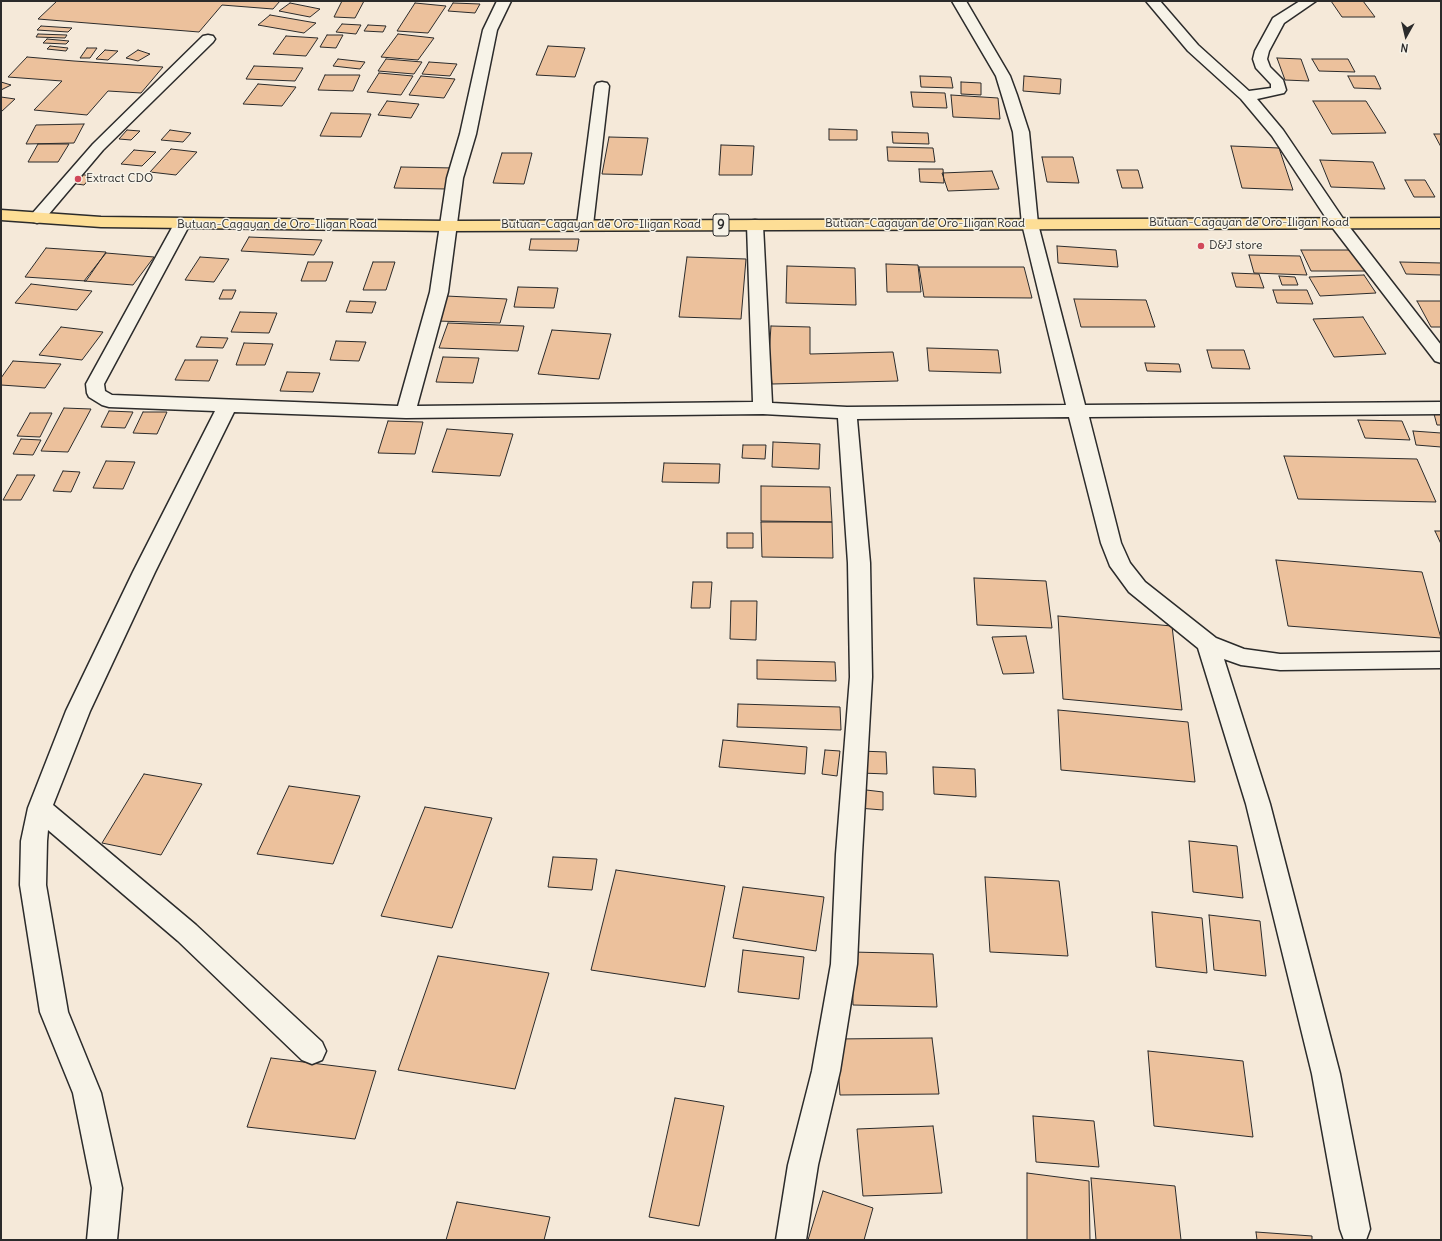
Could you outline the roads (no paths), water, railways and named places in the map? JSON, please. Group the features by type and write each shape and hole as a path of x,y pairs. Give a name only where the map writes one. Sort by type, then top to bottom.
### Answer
{"highway":[{"name":"Butuan-Cagayan de Oro-Iligan Road","path":"1,216 101,222 182,224 448,226 1441,223"}],"street":[{"path":"406,412 439,292 455,178 468,134 490,30 504,1"},
{"path":"959,1 1003,76 1021,132 1030,224 1112,542 1121,566 1137,587 1208,644 1241,657 1280,662 1441,660"},
{"path":"1153,1 1193,48 1246,96 1278,133 1338,223 1441,357"},
{"path":"1246,96 1279,90 1278,83 1263,68 1260,58 1262,51 1278,21 1309,1"},
{"path":"37,218 98,147 208,39"},
{"path":"585,225 602,86"},
{"path":"182,224 95,384 94,389 99,396 109,401 406,412 763,408 847,413 1441,408"},
{"path":"756,225 763,408"},
{"path":"102,1240 107,1188 87,1093 54,1012 37,920 33,885 34,841 40,808 78,711 147,565 227,406"},
{"path":"791,1240 803,1165 826,1071 844,964 849,854 861,677 859,563 847,413"},
{"path":"1208,644 1258,804 1326,1074 1355,1229"},
{"path":"40,808 187,933 312,1051"}],"place":[{"name":"Extract CDO","path":"78,179"},
{"name":"D&J store","path":"1201,246"}]}
